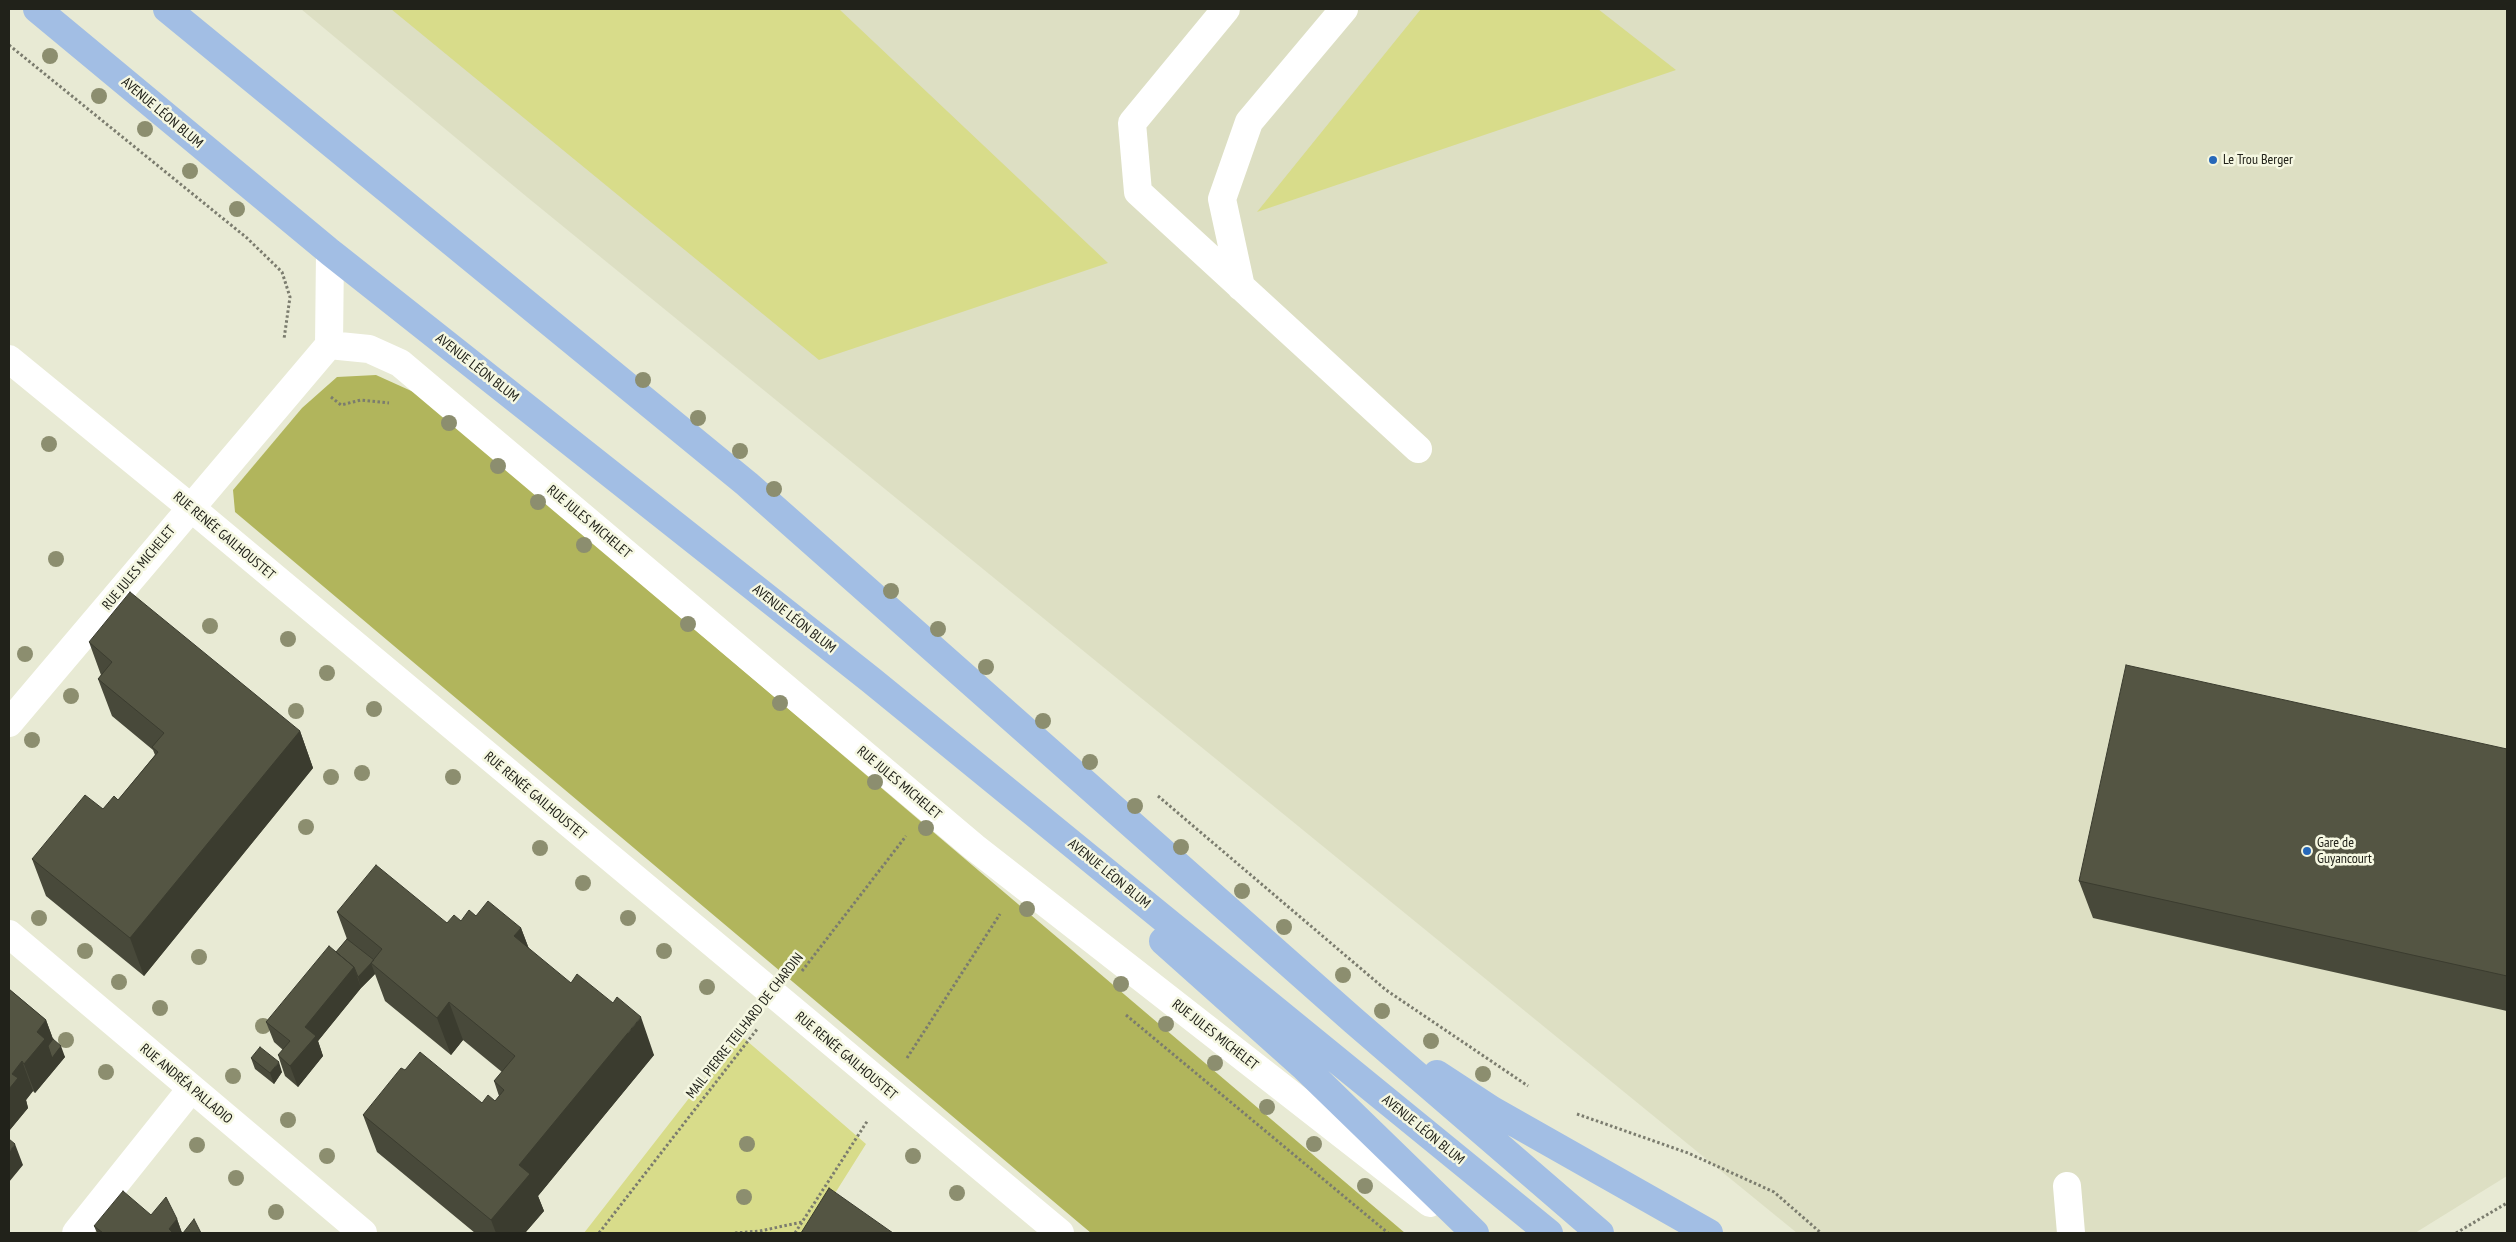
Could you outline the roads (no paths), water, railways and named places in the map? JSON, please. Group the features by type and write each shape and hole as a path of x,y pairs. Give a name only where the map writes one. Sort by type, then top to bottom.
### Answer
{"main road":[{"name":"AVENUE LÉON BLUM","path":"37,9 330,252 871,680 1548,1233"},
{"path":"167,9 747,484 1354,1021 1600,1233"},
{"path":"871,680 1303,1066 1475,1233"},
{"path":"1354,1021 1492,1110 1710,1233"}],"street":[{"path":"1226,9 1132,124 1138,192 1418,449"},
{"path":"1241,286 1222,199 1249,122 1344,9"},
{"path":"329,345 330,252"},
{"name":"RUE JULES MICHELET","path":"9,723 329,345 369,349 400,362 974,847 1469,1233"},
{"name":"RUE RENÉE GAILHOUSTET","path":"9,360 190,507 779,1001 1060,1233"},
{"name":"RUE ANDRÉA PALLADIO","path":"9,934 363,1233"},
{"path":"1368,1086 1369,1130"},
{"path":"76,1233 191,1089"},
{"path":"2067,1186 2071,1233"}],"place":[{"name":"Le Trou Berger","path":"2213,160"},
{"name":"Gare de Guyancourt","path":"2307,851"}]}
